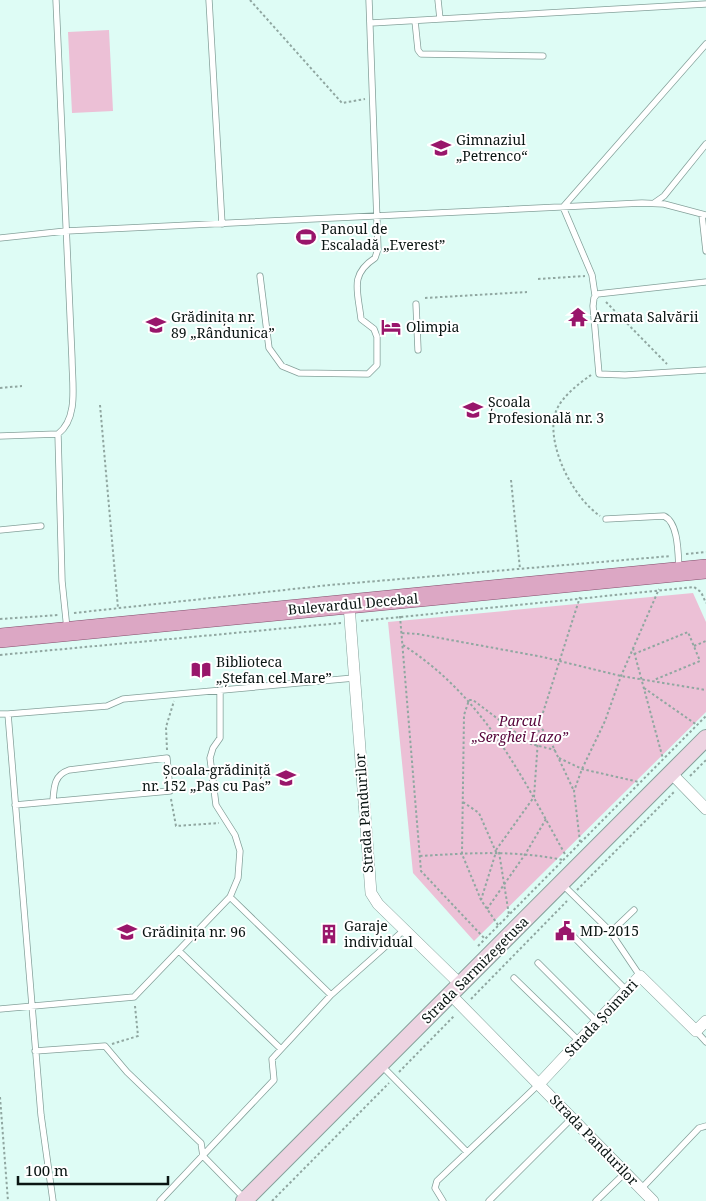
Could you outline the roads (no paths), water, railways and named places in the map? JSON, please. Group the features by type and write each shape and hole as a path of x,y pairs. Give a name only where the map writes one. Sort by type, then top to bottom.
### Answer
{"main road":[{"name":"Bulevardul Decebal","path":"0,638 66,623 349,613 679,563 706,569"},
{"name":"Strada Sarmizegetusa","path":"245,1200 456,989 567,873 672,772 702,732"}],"street":[{"name":"Strada Pandurilor","path":"349,613 370,886 374,899 456,989 463,1007 625,1172 650,1200"},
{"path":"672,772 706,809"},
{"name":"Strada Șoimari","path":"539,1084 640,976 696,1031"},
{"path":"696,1031 706,1021"}],"lane":[{"path":"0,436 58,434 66,428 72,416 72,358 56,0"},
{"path":"209,0 222,224"},
{"path":"260,276 269,348 282,366 299,374 368,374 377,365 378,337 374,329 361,318 357,276 364,265 375,258 378,249 369,0"},
{"path":"438,0 440,19"},
{"path":"370,23 706,4"},
{"path":"415,21 418,50 421,54 543,56"},
{"path":"563,207 706,44"},
{"path":"654,203 664,196 706,144"},
{"path":"0,238 66,231 654,203 704,215 706,251"},
{"path":"563,207 592,280 595,295 593,306 598,371 607,375 706,370"},
{"path":"595,295 706,282"},
{"path":"416,304 418,350"},
{"path":"58,434 66,623"},
{"path":"606,519 664,516 669,518 674,528 679,563"},
{"path":"0,530 41,526"},
{"path":"0,714 106,706 123,699 354,678"},
{"path":"0,1009 134,997 230,897 238,878 240,852 235,835 216,805 210,758 213,748 220,738 220,690"},
{"path":"8,714 35,1051 48,1176 53,1201"},
{"path":"15,805 170,792 167,758 76,768 62,772 54,785 53,801"},
{"path":"567,873 640,976"},
{"path":"230,897 331,995"},
{"path":"609,930 614,930 634,910"},
{"path":"160,1201 274,1080 272,1059 281,1049 331,995 404,930"},
{"path":"572,935 626,990"},
{"path":"179,951 281,1049"},
{"path":"538,963 597,1022"},
{"path":"514,978 579,1041"},
{"path":"696,1031 706,1042"},
{"path":"35,1051 105,1046 127,1072 201,1143 203,1156 245,1200"},
{"path":"380,1064 467,1152"},
{"path":"443,1201 435,1188 437,1181 539,1084"},
{"path":"489,1201 572,1118"},
{"path":"641,1189 700,1128 706,1126"},
{"path":"596,1201 625,1172"}],"place":[{"name":"Gimnaziul „Petrenco“","path":"441,148"},
{"name":"Panoul de Escaladă „Everest”","path":"306,237"},
{"name":"Armata Salvării","path":"578,317"},
{"name":"Grădinița nr. 89 „Rândunica”","path":"156,325"},
{"name":"Olimpia","path":"391,327"},
{"name":"Școala Profesională nr. 3","path":"473,410"},
{"name":"Biblioteca „Ștefan cel Mare”","path":"201,670"},
{"name":"Școala-grădiniță nr. 152 „Pas cu Pas”","path":"286,778"},
{"name":"MD-2015","path":"565,931"},
{"name":"Grădinița nr. 96","path":"127,932"},
{"name":"Garaje individual","path":"329,934"}],"park label":[{"name":"Parcul „Serghei Lazo”","path":"520,730"}]}
